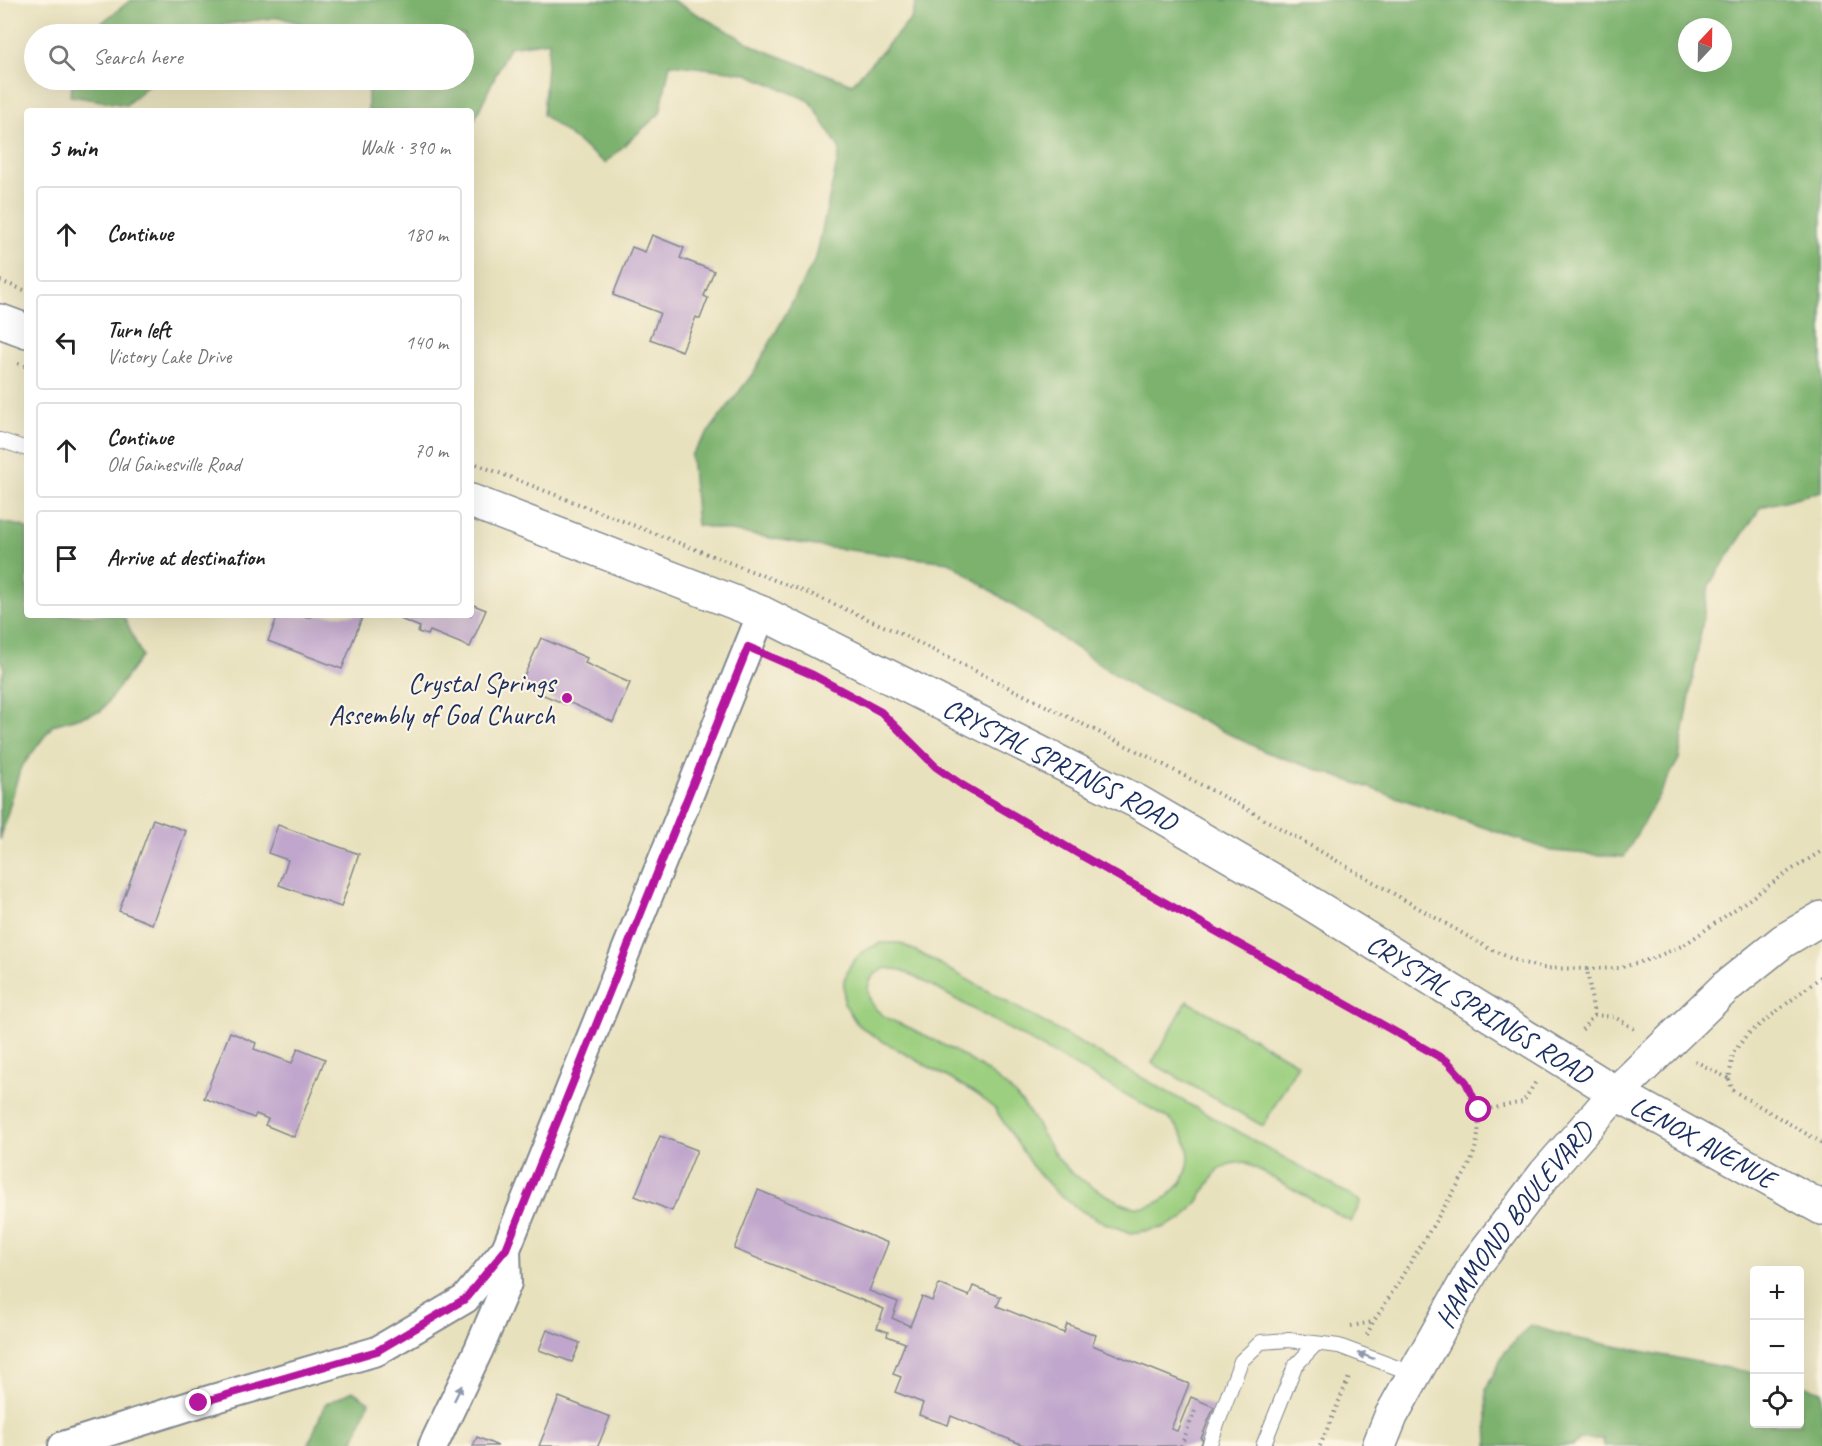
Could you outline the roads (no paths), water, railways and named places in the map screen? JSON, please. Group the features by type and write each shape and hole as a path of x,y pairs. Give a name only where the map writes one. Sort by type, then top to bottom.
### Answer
{"street":[{"path":"0,321 24,331"},
{"name":"CRYSTAL SPRINGS ROAD","path":"474,502 762,613 1138,802 1297,895 1616,1093"},
{"path":"63,1446 377,1351 465,1299 506,1249 762,613"},
{"name":"HAMMOND BOULEVARD","path":"1379,1446 1391,1416 1476,1264 1545,1174 1616,1093 1727,986 1783,941 1822,918"},
{"name":"LENOX AVENUE","path":"1616,1093 1822,1208"},
{"path":"433,1446 507,1283 506,1249"}],"lane":[{"path":"0,440 24,448"},
{"path":"1209,1446 1241,1361 1260,1342 1289,1340 1339,1346 1414,1375"},
{"path":"1263,1446 1295,1366 1316,1344"}],"place":[{"name":"Crystal Springs Assembly of God Church","path":"567,698"}]}
